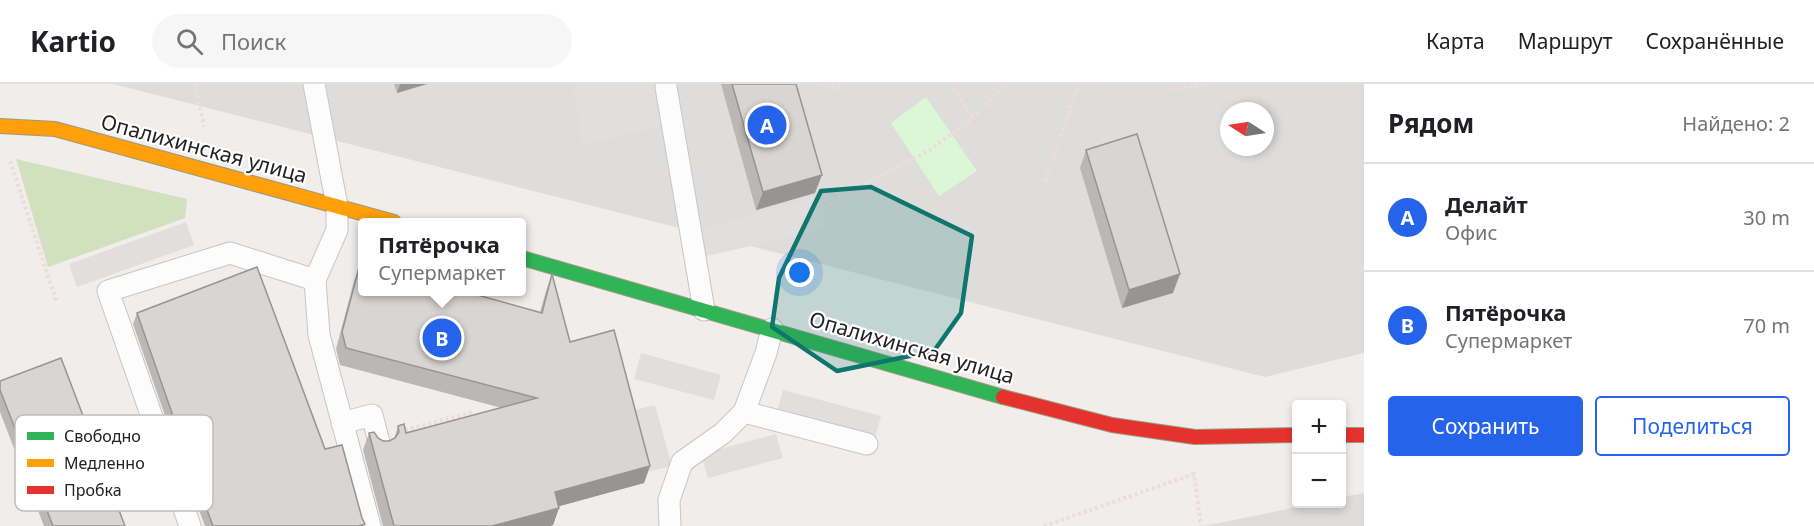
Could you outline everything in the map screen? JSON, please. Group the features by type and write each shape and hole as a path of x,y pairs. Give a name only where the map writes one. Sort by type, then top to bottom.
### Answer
{"street":[{"name":"Опалихинская улица","path":"0,126 55,129 380,218"},
{"name":"Опалихинская улица","path":"526,259 1032,405 1112,425 1195,437 1292,435"},
{"path":"1346,435 1364,435"}],"lane":[{"path":"314,84 338,206 337,230 315,280 319,335 370,526"},
{"path":"666,87 704,310"},
{"path":"151,415 108,291 230,253 315,280"},
{"path":"670,526 669,500 682,462 723,433 744,412 766,353 772,329"},
{"path":"744,412 867,444"},
{"path":"342,423 372,415 379,442"},
{"path":"185,511 190,526"}],"path":[{"path":"195,84 204,127"},
{"path":"821,84 831,89 847,84"},
{"path":"951,84 973,118"},
{"path":"821,214 836,199 930,150 973,118 1006,84"},
{"path":"1045,182 1078,84"},
{"path":"1167,84 1174,89 1213,84"},
{"path":"8,154 57,303"},
{"path":"379,442 473,412"},
{"path":"1044,526 1059,524 1194,474 1201,526"}],"highlighted area":[{"path":"871,187 972,236 961,313 934,351 837,371 772,327 779,278 821,191"}],"shaded area":[{"path":"113,84 1364,84 1364,353 1265,377"},
{"path":"573,84 669,84 678,122 582,145"},
{"path":"817,196 825,229 702,257 697,230"},
{"path":"186,222 194,245 77,287 69,264"},
{"path":"641,353 721,375 714,400 634,379"},
{"path":"783,390 881,416 875,438 777,412"},
{"path":"655,405 672,466 647,472 631,411"},
{"path":"776,434 783,458 708,478 701,454"},
{"path":"1364,493 1364,526 1204,526 1292,508 1346,508 1346,496"}],"green space":[{"path":"926,97 977,171 939,196 891,123"},
{"path":"16,159 187,199 185,218 48,267"}],"building":[{"path":"732,84 796,84 822,175 763,192"},
{"path":"1137,134 1180,274 1129,290 1086,150"},
{"path":"257,267 325,449 342,445 365,524 359,526 213,526 207,511 213,511 213,415 173,415 137,313"},
{"path":"358,272 358,296 481,296 542,313 552,274 570,342 614,330 650,466 555,492 559,508 492,526 394,526 369,433 374,432 383,441 389,441 399,432 398,426 404,424 406,433 537,398 346,348 342,332"},
{"path":"61,358 83,415 15,415 15,428 0,390 0,381"},
{"path":"47,511 119,511 125,526 53,526"}],"traffic: fast":[{"path":"526,259 1003,397"}],"traffic: slow":[{"path":"0,126 55,129 379,218"}],"traffic: jam":[{"path":"1003,397 1112,425 1195,437 1292,435"},
{"path":"1346,435 1364,435"}],"place":[{"name":"Делайт","path":"767,125"},
{"name":"Пятёрочка","path":"442,338"}]}
